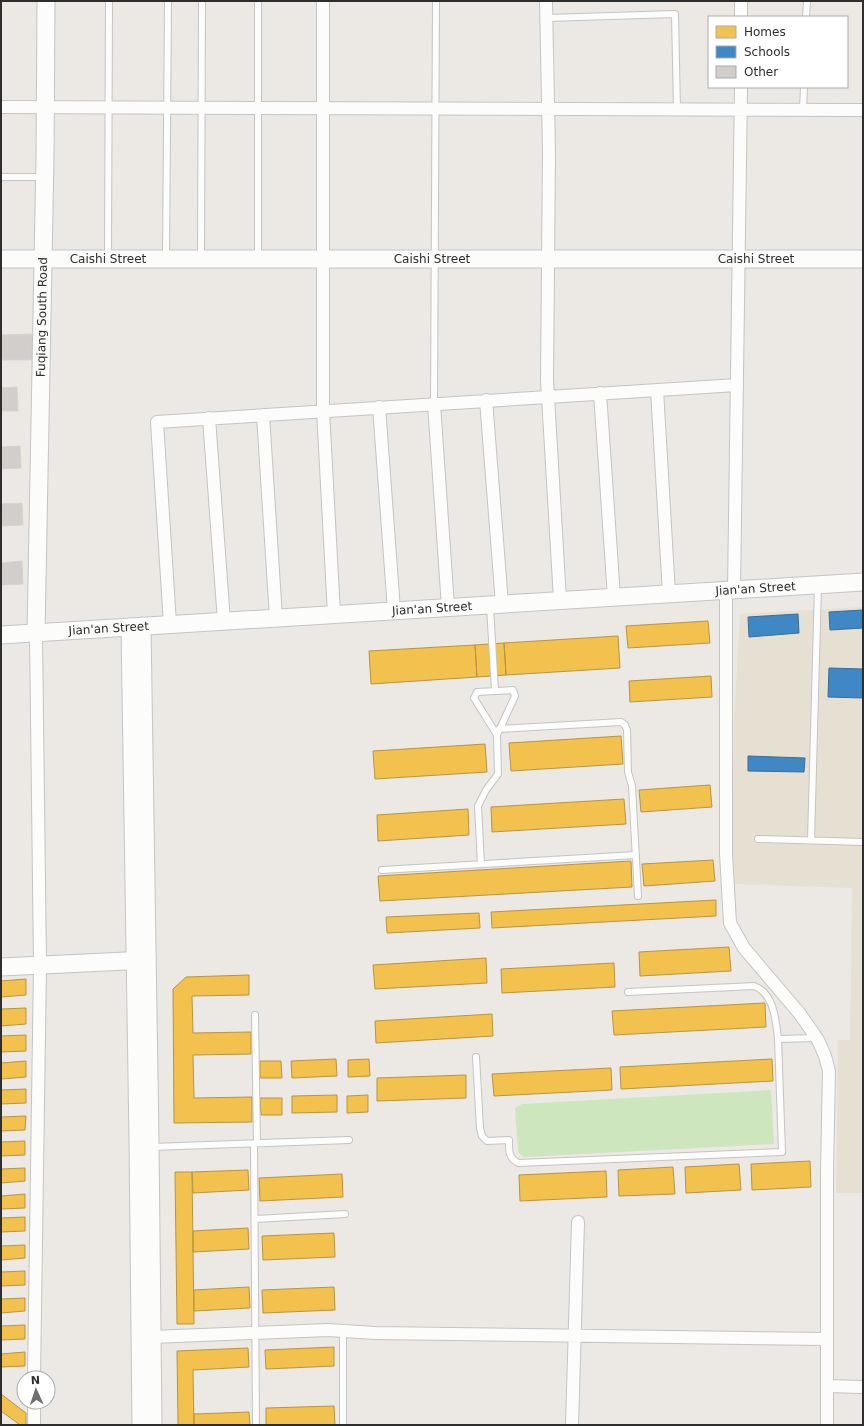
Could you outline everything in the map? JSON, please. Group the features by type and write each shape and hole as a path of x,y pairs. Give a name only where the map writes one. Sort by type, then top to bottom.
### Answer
{"street":[{"name":"Fuqiang South Road","path":"36,632 45,178 46,1"},
{"path":"323,1 323,411 334,614"},
{"path":"546,1 549,109 548,396 560,600"},
{"path":"741,1 741,16"},
{"path":"740,88 737,385 730,590 726,854 730,923 744,948 800,1014 817,1038 825,1056 829,1071 827,1171 827,1425"},
{"path":"1,107 863,110"},
{"name":"Caishi Street","path":"1,259 863,259"},
{"path":"170,624 157,422 737,385"},
{"path":"657,390 668,594"},
{"path":"600,393 614,597"},
{"path":"486,400 496,604"},
{"path":"434,404 448,607"},
{"path":"379,408 394,610"},
{"path":"263,415 276,618"},
{"path":"209,418 224,621"},
{"name":"Jian'an Street","path":"1,635 863,582"},
{"path":"136,626 141,961 141,1425"},
{"path":"34,1370 40,965 36,632"},
{"path":"1,967 141,961"},
{"path":"141,961 150,1147 153,1425"},
{"path":"572,1425 578,1222"},
{"path":"152,1337 328,1330 375,1333 827,1339"},
{"path":"827,1386 863,1387"},
{"path":"34,1410 34,1425"}],"lane":[{"path":"108,258 109,1"},
{"path":"166,258 168,1"},
{"path":"201,258 202,1"},
{"path":"258,1 258,258"},
{"path":"434,404 436,1"},
{"path":"806,1 806,16"},
{"path":"547,18 675,14 677,110"},
{"path":"803,110 804,88"},
{"path":"1,177 45,178"},
{"path":"811,840 818,584"},
{"path":"495,691 496,604"},
{"path":"481,864 478,806 486,790 498,774 498,732 515,696 513,690 477,692 474,698 498,732"},
{"path":"498,732 621,722 625,725 627,730 628,772 632,786 638,896"},
{"path":"758,839 863,842"},
{"path":"382,870 636,855"},
{"path":"476,1057 480,1128 482,1136 487,1141 509,1140 509,1152 512,1159 518,1163 782,1152 778,1039 775,1012 763,991 754,986 628,992"},
{"path":"255,1015 256,1425"},
{"path":"778,1039 817,1038"},
{"path":"150,1147 349,1140"},
{"path":"255,1219 345,1214"},
{"path":"343,1331 343,1425"}],"shaded area":[{"path":"863,607 863,1193 836,1193 838,1040 850,1040 852,888 735,884 732,875 734,722 740,614"}],"green space":[{"path":"771,1090 774,1144 524,1157 518,1152 515,1108 522,1104"}],"building: Homes":[{"path":"708,621 710,643 628,648 626,626"},
{"path":"618,636 620,668 506,675 504,643"},
{"path":"504,643 506,675 477,677 475,645"},
{"path":"475,645 477,677 371,684 369,651"},
{"path":"711,676 712,697 630,702 629,681"},
{"path":"621,736 623,764 511,771 509,743"},
{"path":"485,744 487,772 375,779 373,751"},
{"path":"710,785 712,807 641,812 639,790"},
{"path":"624,799 626,824 492,832 491,807"},
{"path":"468,809 469,835 378,841 377,815"},
{"path":"713,860 715,881 644,886 642,864"},
{"path":"631,861 632,887 380,901 378,876"},
{"path":"716,900 716,916 492,928 491,912"},
{"path":"479,913 480,928 387,933 386,917"},
{"path":"729,947 731,971 640,976 639,952"},
{"path":"486,958 487,983 375,989 373,965"},
{"path":"614,963 615,987 502,993 501,969"},
{"path":"249,975 249,995 192,996 193,1033 251,1032 251,1054 193,1055 194,1098 252,1097 252,1122 174,1123 173,989 186,977"},
{"path":"26,979 26,995 1,997 1,981"},
{"path":"765,1003 766,1027 614,1035 612,1011"},
{"path":"26,1008 26,1024 1,1026 1,1009"},
{"path":"492,1014 493,1036 376,1043 375,1021"},
{"path":"26,1035 26,1051 1,1052 1,1036"},
{"path":"336,1059 337,1076 292,1078 291,1061"},
{"path":"369,1059 370,1076 348,1077 348,1060"},
{"path":"772,1059 773,1081 621,1089 620,1067"},
{"path":"26,1061 26,1077 1,1079 1,1063"},
{"path":"260,1061 281,1061 282,1078 260,1078"},
{"path":"611,1068 612,1090 494,1096 492,1074"},
{"path":"466,1075 466,1098 377,1101 377,1078"},
{"path":"26,1089 26,1103 1,1104 1,1090"},
{"path":"337,1095 337,1112 292,1113 292,1096"},
{"path":"368,1095 368,1112 347,1113 347,1096"},
{"path":"260,1098 282,1098 282,1115 261,1115"},
{"path":"26,1116 25,1130 1,1131 1,1117"},
{"path":"25,1141 25,1155 1,1156 1,1142"},
{"path":"810,1161 811,1187 752,1190 751,1164"},
{"path":"739,1164 741,1190 686,1193 685,1167"},
{"path":"673,1167 675,1194 619,1196 618,1170"},
{"path":"25,1168 25,1181 1,1183 1,1169"},
{"path":"248,1170 249,1190 193,1193 192,1172"},
{"path":"606,1171 607,1197 520,1201 519,1175"},
{"path":"175,1172 192,1172 194,1324 177,1324"},
{"path":"342,1174 343,1197 260,1201 259,1178"},
{"path":"25,1194 25,1208 1,1209 1,1196"},
{"path":"25,1217 25,1231 1,1232 1,1218"},
{"path":"248,1228 249,1249 193,1252 193,1231"},
{"path":"334,1233 335,1257 263,1260 262,1236"},
{"path":"25,1245 25,1258 1,1260 1,1246"},
{"path":"25,1271 25,1285 1,1286 1,1272"},
{"path":"249,1287 250,1308 194,1311 194,1290"},
{"path":"334,1287 335,1310 263,1313 262,1290"},
{"path":"25,1298 25,1311 1,1313 1,1299"},
{"path":"25,1325 25,1339 1,1340 1,1326"},
{"path":"334,1347 334,1366 266,1369 265,1350"},
{"path":"248,1348 249,1367 193,1370 194,1425 178,1425 177,1351"},
{"path":"25,1352 25,1366 1,1367 1,1354"},
{"path":"1,1394 16,1405 16,1410 22,1410 26,1413 26,1425 20,1425 1,1411"},
{"path":"334,1406 335,1425 266,1425 266,1408"},
{"path":"249,1412 250,1425 194,1425 194,1414"}],"building: Schools":[{"path":"863,610 863,628 830,630 829,612"},
{"path":"798,614 799,633 749,637 748,617"},
{"path":"829,668 863,669 863,698 828,697"},
{"path":"748,756 805,758 804,772 748,771"}],"building: Other":[{"path":"34,334 34,360 1,360 1,335"},
{"path":"17,387 18,411 1,411 1,388"},
{"path":"20,446 21,468 1,469 1,447"},
{"path":"22,503 23,525 1,526 1,504"},
{"path":"22,561 23,584 1,585 1,563"}]}
